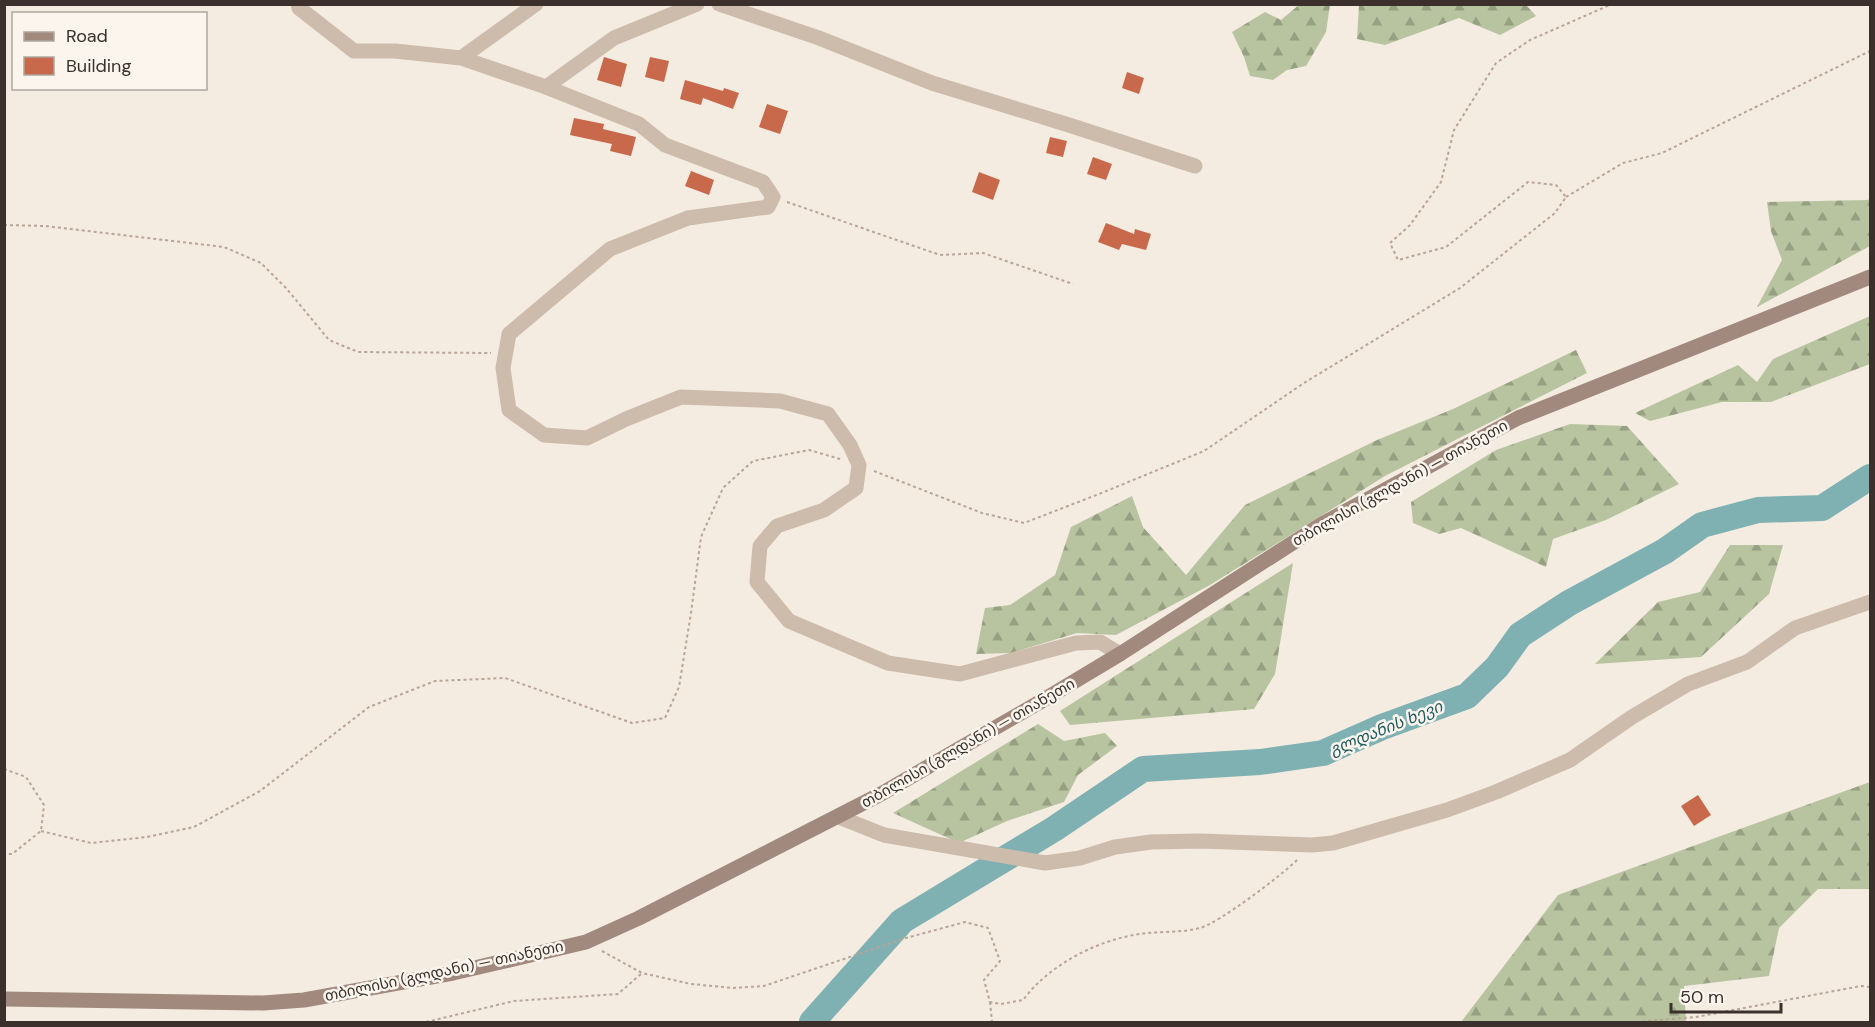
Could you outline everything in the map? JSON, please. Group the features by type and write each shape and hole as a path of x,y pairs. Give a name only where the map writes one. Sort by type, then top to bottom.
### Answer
{"main road":[{"name":"თბილისი (გლდანი) — თიანეთი","path":"4,999 252,1003 304,1000 453,973 586,942 639,918 839,817 1120,654 1322,524 1518,417 1870,277"}],"street":[{"path":"298,4 299,8 354,51 395,51 461,58 546,87 639,124 665,145 763,182 773,197 768,207 688,218 609,249 509,334 503,368 510,410 544,435 587,438 626,419 681,397 780,401 828,414 850,445 859,465 856,488 824,510 777,526 760,546 757,582 789,621 888,663 960,674 1076,643 1100,642 1120,654"},
{"path":"461,58 536,4"},
{"path":"546,87 614,38 697,4"},
{"path":"719,4 819,38 932,83 1195,166"},
{"path":"839,817 884,835 1045,863 1080,858 1115,847 1151,842 1200,841 1312,845 1333,843 1448,810 1570,760 1632,717 1688,684 1747,662 1795,628 1870,602"}],"path":[{"path":"1566,197 1556,185 1528,182 1446,247 1398,260 1390,243 1410,225 1442,182 1454,130 1496,63 1530,40 1612,4"},
{"path":"41,831 91,843 147,837 194,826 261,791 369,707 435,681 505,678 632,723 665,718 679,687 701,537 723,488 753,461 809,450 859,465 982,513 1024,523 1204,451 1304,383 1460,288 1555,213 1566,197 1623,163 1662,153 1870,51"},
{"path":"773,197 940,255 983,253 1073,284"},
{"path":"4,225 45,226 224,247 261,263 286,288 329,340 358,352 506,353"},
{"path":"4,769 26,777 44,805 41,831 12,854 4,854"},
{"path":"990,1002 1002,1004 1023,1000 1035,984 1064,963 1107,942 1140,934 1202,928 1231,911 1287,870 1312,845"},
{"path":"586,942 642,973 690,984 733,988 764,986 906,938 965,922 988,928 1000,961 984,980 990,1002 992,1023"},
{"path":"426,1023 514,1001 618,994 642,973"},
{"path":"1636,1023 1696,1017 1861,986 1870,987"}],"green space":[{"path":"1300,4 1330,5 1326,32 1306,66 1287,70 1273,80 1250,76 1232,32 1265,12 1281,20"},
{"path":"1359,5 1526,5 1536,16 1500,35 1459,18 1385,45 1357,39"},
{"path":"1870,198 1870,246 1757,307 1782,260 1771,231 1767,202 1868,200"},
{"path":"1870,316 1870,364 1771,402 1722,402 1650,421 1635,413 1738,365 1757,382 1773,359"},
{"path":"1576,350 1587,373 1385,476 1210,585 1116,635 1077,633 1011,653 976,654 985,608 1010,605 1055,575 1071,527 1132,496 1143,527 1186,575 1245,505 1377,440 1453,409"},
{"path":"1570,424 1627,426 1679,484 1606,520 1553,539 1546,567 1461,528 1439,534 1413,523 1411,502 1496,450"},
{"path":"1730,545 1783,545 1769,594 1701,657 1595,664 1658,602 1700,592"},
{"path":"1293,563 1275,674 1254,709 1070,725 1060,711"},
{"path":"1038,724 1064,741 1105,733 1117,746 1078,775 1064,802 1007,821 959,843 893,813"},
{"path":"1870,782 1870,889 1818,889 1779,928 1769,976 1684,986 1686,1022 1461,1022 1558,895"}],"building":[{"path":"604,57 627,64 621,87 597,80"},
{"path":"650,57 669,61 664,82 645,77"},
{"path":"1127,72 1144,78 1139,94 1122,88"},
{"path":"685,80 723,91 724,88 739,93 733,109 703,98 701,105 680,99"},
{"path":"767,104 788,111 780,134 759,127"},
{"path":"574,118 604,124 603,129 636,137 631,156 610,151 612,144 570,135"},
{"path":"1050,137 1067,141 1063,157 1046,153"},
{"path":"1093,157 1112,164 1106,180 1087,174"},
{"path":"691,171 714,180 709,195 685,186"},
{"path":"979,172 1000,180 993,200 972,192"},
{"path":"1106,223 1134,234 1135,229 1151,234 1146,250 1122,244 1119,250 1098,242"},
{"path":"1698,795 1711,815 1694,826 1681,806"}],"waterway":[{"name":"გლდანის ხევი","path":"812,1022 902,921 1054,829 1143,769 1260,762 1323,753 1382,727 1467,696 1497,667 1520,635 1569,603 1665,551 1702,525 1758,510 1822,508 1870,477"}]}
